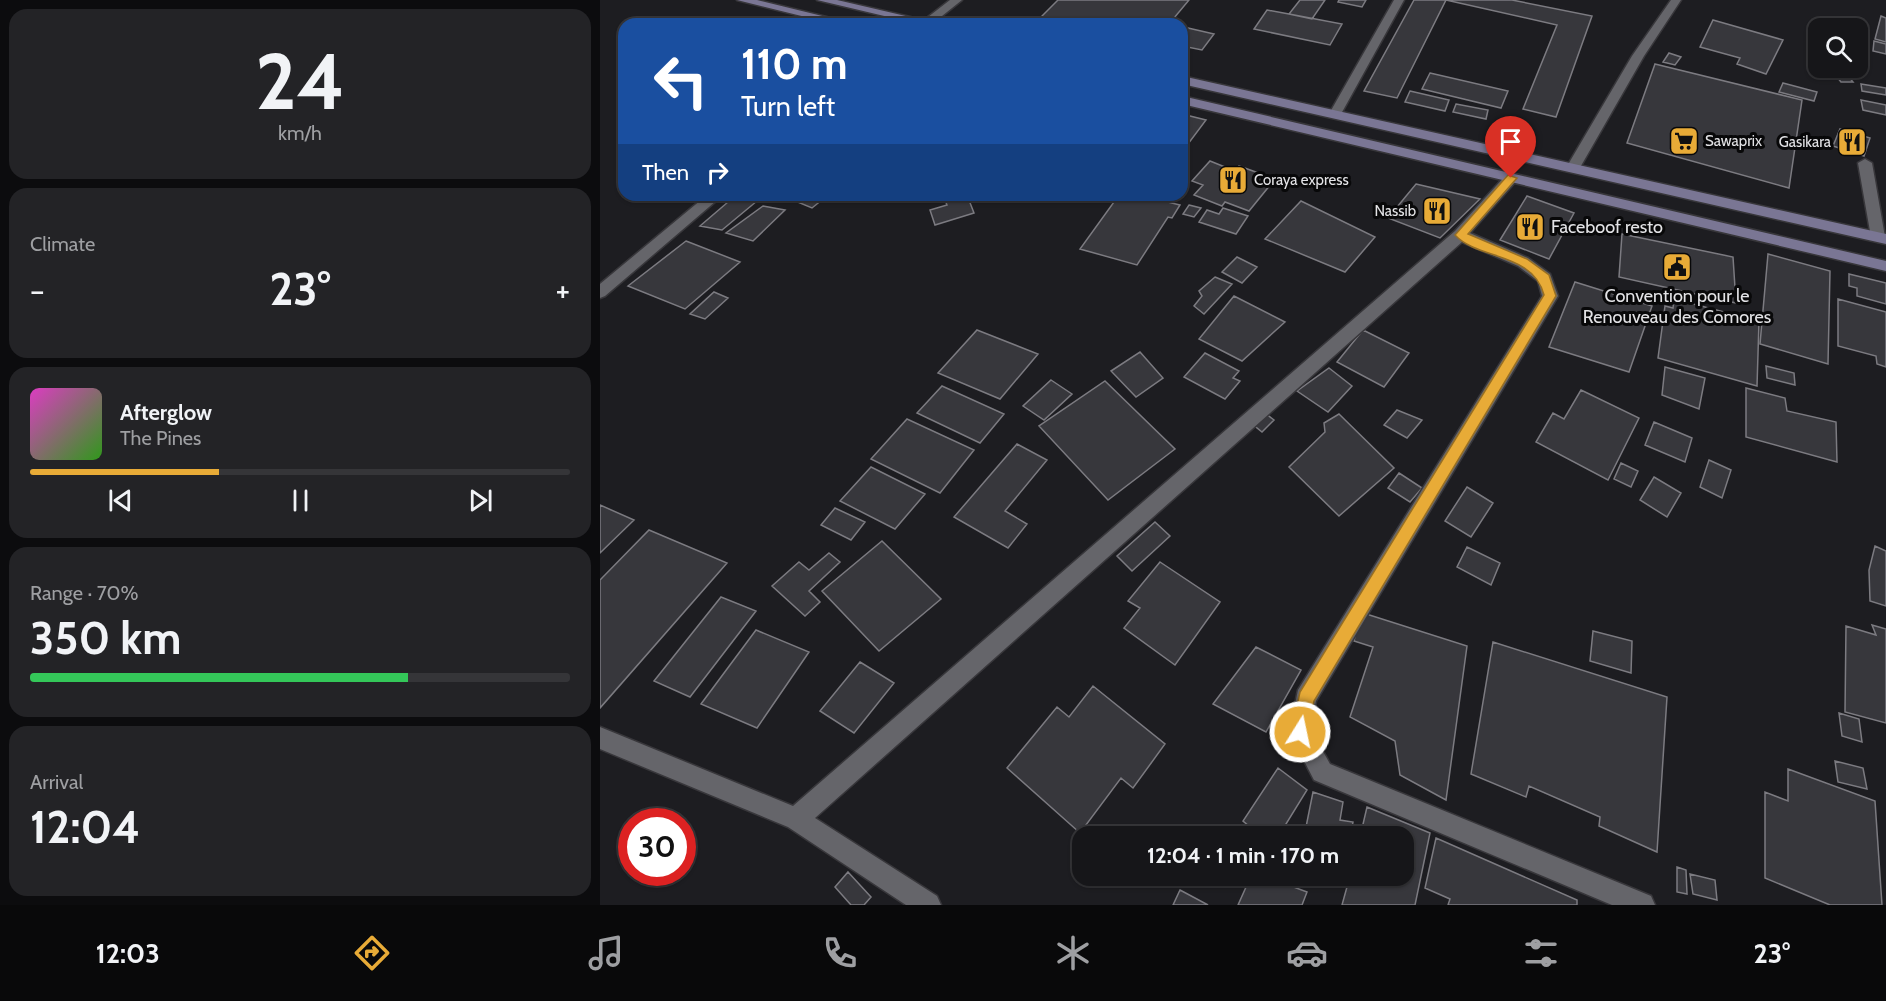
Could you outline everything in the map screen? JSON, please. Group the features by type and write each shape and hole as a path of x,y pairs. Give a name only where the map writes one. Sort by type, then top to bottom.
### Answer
{"main road":[{"path":"742,0 822,18"},
{"path":"822,0 902,18"},
{"path":"1188,81 1882,238"},
{"path":"1188,101 1886,266"}],"street":[{"path":"936,18 957,0"},
{"path":"1335,114 1399,0"},
{"path":"1573,168 1638,57 1676,0"},
{"path":"1865,163 1882,238"},
{"path":"796,819 1460,235 1511,178"},
{"path":"600,292 709,201"},
{"path":"1460,235 1523,262 1545,278 1550,296 1306,698 1300,732 1322,772 1642,905"},
{"path":"600,738 796,819 928,905"}],"building":[{"path":"1058,0 1189,0 1174,18 1040,18"},
{"path":"1300,0 1325,0 1312,19 1289,14"},
{"path":"1339,0 1366,0 1362,7 1338,2"},
{"path":"1414,0 1446,0 1397,98 1364,91"},
{"path":"1446,0 1512,0 1592,16 1556,117 1523,109 1557,25"},
{"path":"1267,10 1342,24 1330,45 1254,29"},
{"path":"1881,16 1886,18 1886,42 1875,39"},
{"path":"1713,20 1783,40 1766,74 1737,64 1740,58 1700,47"},
{"path":"1188,28 1214,34 1202,50 1188,47"},
{"path":"1874,41 1886,44 1886,54 1873,51"},
{"path":"1669,53 1681,57 1675,65 1663,62"},
{"path":"1655,64 1802,100 1789,188 1627,143"},
{"path":"1430,73 1508,91 1501,108 1422,89"},
{"path":"1838,78 1850,78 1853,82 1841,82"},
{"path":"1783,83 1817,92 1814,101 1779,92"},
{"path":"1861,84 1886,88 1886,95 1862,91"},
{"path":"1410,91 1449,100 1445,111 1405,102"},
{"path":"1861,100 1886,105 1886,115 1863,110"},
{"path":"1456,104 1488,110 1486,119 1453,112"},
{"path":"1188,116 1206,120 1188,144"},
{"path":"1840,129 1870,138 1864,156 1833,146"},
{"path":"1210,161 1235,171 1239,166 1275,179 1249,211 1225,202 1222,206 1194,195 1203,185 1192,181"},
{"path":"1416,184 1480,199 1440,238 1388,218"},
{"path":"1527,196 1574,213 1549,259 1500,240"},
{"path":"729,201 757,201 722,230 700,226"},
{"path":"795,201 821,201 812,208"},
{"path":"945,201 969,201 974,213 935,225 930,210 947,205"},
{"path":"1115,201 1164,201 1180,205 1172,218 1168,217 1137,265 1080,249"},
{"path":"1301,201 1375,237 1345,272 1265,239"},
{"path":"1189,205 1201,208 1194,217 1183,214"},
{"path":"763,206 785,210 753,241 726,233"},
{"path":"1223,208 1248,216 1236,234 1199,222 1207,210 1219,214"},
{"name":"Convention pour le Renouveau des Comores","path":"1622,234 1733,257 1736,303 1619,277"},
{"path":"686,241 740,262 685,309 628,286"},
{"path":"1768,254 1830,271 1828,364 1760,344"},
{"path":"1237,257 1257,267 1242,283 1222,272"},
{"path":"1849,274 1886,283 1886,304 1857,296 1857,288 1849,286"},
{"path":"1215,277 1232,284 1204,314 1194,306 1202,296 1199,291"},
{"path":"1575,282 1652,306 1629,372 1549,347"},
{"path":"714,292 728,298 705,319 690,314"},
{"path":"1234,296 1285,322 1242,361 1199,339"},
{"path":"1674,299 1759,321 1757,386 1658,358 1665,306 1673,308"},
{"path":"1838,299 1886,312 1886,367 1877,364 1876,356 1838,346"},
{"path":"977,330 1038,354 1000,399 938,373"},
{"path":"1363,330 1409,353 1384,387 1337,362"},
{"path":"1140,352 1163,378 1136,397 1111,371"},
{"path":"1205,353 1239,371 1233,378 1240,381 1225,399 1184,377"},
{"path":"1766,366 1794,373 1795,385 1767,378"},
{"path":"1665,367 1705,378 1699,409 1662,395"},
{"path":"1329,368 1352,386 1328,412 1297,391"},
{"path":"1051,380 1072,394 1044,420 1023,406"},
{"path":"1105,381 1175,449 1108,500 1039,426"},
{"path":"942,386 1004,414 980,443 917,413"},
{"path":"1746,388 1785,398 1787,411 1836,422 1837,462 1746,437"},
{"path":"1581,390 1639,418 1608,480 1536,442 1553,413 1564,419"},
{"path":"1397,410 1422,420 1407,438 1384,425"},
{"path":"1265,413 1274,420 1262,432 1251,423"},
{"path":"1339,414 1394,468 1339,516 1289,467 1325,432 1324,423"},
{"path":"907,419 974,450 940,493 871,459"},
{"path":"1654,422 1692,438 1685,462 1645,445"},
{"path":"1017,444 1047,460 1005,511 1027,524 1008,548 954,517"},
{"path":"1709,460 1731,470 1722,498 1700,487"},
{"path":"1621,463 1638,471 1631,487 1614,479"},
{"path":"871,467 925,494 895,529 840,501"},
{"path":"1399,473 1422,488 1410,502 1388,488"},
{"path":"1654,477 1681,493 1667,517 1640,500"},
{"path":"1467,487 1493,503 1471,537 1445,521"},
{"path":"600,505 634,520 600,553"},
{"path":"835,508 865,522 851,540 821,525"},
{"path":"1155,522 1170,536 1132,571 1117,556"},
{"path":"649,530 727,563 600,708 600,580"},
{"path":"882,541 941,599 879,651 822,591"},
{"path":"1875,546 1886,551 1886,606 1870,601 1869,570"},
{"path":"1467,547 1500,563 1491,585 1457,567"},
{"path":"829,553 840,562 809,591 820,602 805,616 772,586 799,562 809,570"},
{"path":"1160,562 1220,602 1175,665 1124,628 1140,608 1128,601"},
{"path":"721,597 756,611 690,697 654,681"},
{"path":"1360,612 1467,646 1446,800 1400,775 1395,741 1350,717 1373,647 1354,641"},
{"path":"1872,625 1886,629 1886,723 1845,712 1846,626 1876,635"},
{"path":"756,630 809,652 757,728 701,704"},
{"path":"1593,631 1632,641 1631,673 1590,661"},
{"path":"1493,642 1667,697 1657,852 1599,826 1600,817 1529,786 1526,797 1471,774"},
{"path":"1256,647 1301,670 1266,732 1213,704"},
{"path":"860,662 894,683 854,733 820,711"},
{"path":"1093,686 1165,744 1133,788 1121,778 1085,826 1072,826 1007,768 1057,707 1069,717"},
{"path":"1839,713 1859,719 1862,742 1842,736"},
{"path":"1835,761 1863,768 1867,789 1838,782"},
{"path":"1278,768 1307,790 1285,826 1249,826 1243,821"},
{"path":"1788,769 1875,801 1882,905 1830,905 1765,878 1765,792 1788,801"},
{"path":"1313,792 1343,802 1340,820 1353,822 1352,826 1306,826"},
{"path":"1367,807 1413,826 1363,826"},
{"path":"1414,826 1430,833 1415,905 1342,905 1347,886 1414,886"},
{"path":"1436,838 1577,900 1577,905 1448,905 1450,899 1425,888"},
{"path":"1677,867 1686,870 1687,894 1677,892"},
{"path":"848,872 871,897 864,905 851,905 835,887"},
{"path":"1690,874 1715,880 1717,900 1693,894"},
{"path":"1247,886 1291,886 1307,892 1302,905 1238,905"},
{"path":"1180,890 1208,905 1173,905"}],"place":[{"name":"Sawaprix","path":"1684,141"},
{"name":"Gasikara","path":"1852,142"},
{"name":"Coraya express","path":"1233,180"},
{"name":"Nassib","path":"1437,211"},
{"name":"Faceboof resto","path":"1530,227"},
{"name":"Convention pour le Renouveau des Comores","path":"1677,267"}],"route":[{"path":"1300,732 1306,698 1550,296 1545,278 1523,262 1460,235 1511,178"}]}
